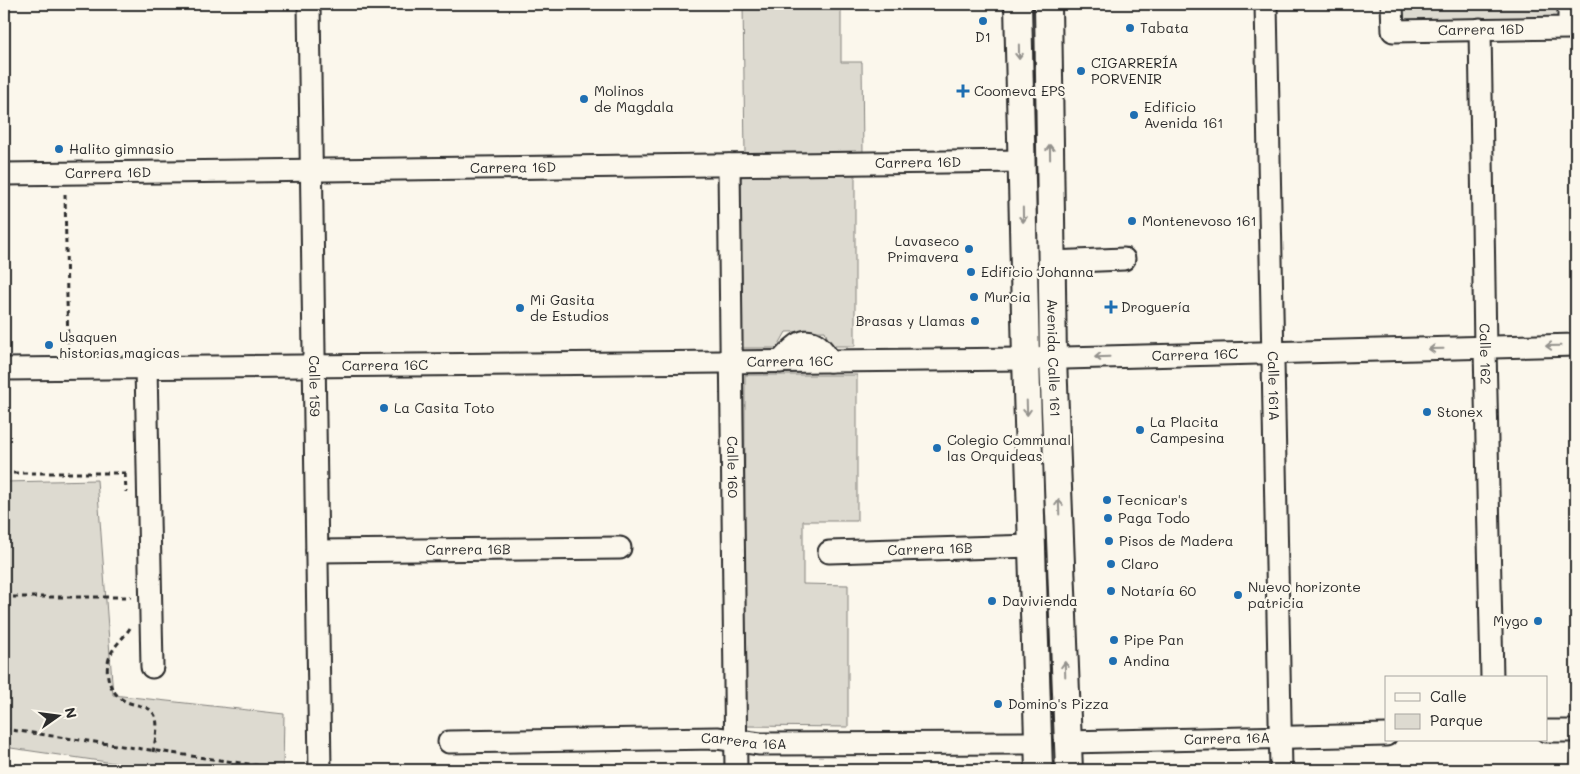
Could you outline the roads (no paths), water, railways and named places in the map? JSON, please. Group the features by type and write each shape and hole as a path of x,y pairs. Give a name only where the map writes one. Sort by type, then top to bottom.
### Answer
{"main road":[{"name":"Avenida Calle 161","path":"1018,4 1026,360 1039,770"},
{"name":"Avenida Calle 161","path":"1048,4 1053,359 1069,770"}],"street":[{"name":"Calle 159","path":"309,4 320,770"},
{"name":"Calle 161A","path":"1266,4 1281,770"},
{"name":"Carrera 16D","path":"1392,4 1393,31 1569,28 1569,4"},
{"name":"Calle 162","path":"1480,29 1492,676"},
{"name":"Carrera 16D","path":"4,174 1022,161"},
{"name":"Calle 160","path":"729,165 736,770"},
{"path":"1051,262 1124,259"},
{"name":"Carrera 16C","path":"4,369 1026,360 1576,345"},
{"path":"146,368 152,668"},
{"name":"Carrera 16B","path":"828,552 1032,546"},
{"name":"Carrera 16B","path":"317,551 620,548"},
{"path":"1548,731 1576,731"},
{"name":"Carrera 16A","path":"1068,742 1385,735"},
{"name":"Carrera 16A","path":"448,742 717,738 760,744 1038,742"}],"place":[{"name":"D1","path":"983,21"},
{"name":"Tabata","path":"1130,28"},
{"name":"CIGARRERÍA PORVENIR","path":"1081,71"},
{"name":"Coomeva EPS","path":"963,91"},
{"name":"Molinos de Magdala","path":"584,99"},
{"name":"Edificio Avenida 161","path":"1134,115"},
{"name":"Halito gimnasio","path":"59,149"},
{"name":"Montenevoso 161","path":"1132,221"},
{"name":"Lavaseco Primavera","path":"969,249"},
{"name":"Edificio Johanna","path":"971,272"},
{"name":"Murcia","path":"974,297"},
{"name":"Droguería","path":"1111,307"},
{"name":"Mi Gasita de Estudios","path":"520,308"},
{"name":"Brasas y Llamas","path":"975,321"},
{"name":"Usaquen historias magicas","path":"49,345"},
{"name":"La Casita Toto","path":"384,408"},
{"name":"Stonex","path":"1427,412"},
{"name":"La Placita Campesina","path":"1140,430"},
{"name":"Colegio Communal las Orquideas","path":"937,448"},
{"name":"Tecnicar's","path":"1107,500"},
{"name":"Paga Todo","path":"1108,518"},
{"name":"Pisos de Madera","path":"1109,541"},
{"name":"Claro","path":"1111,564"},
{"name":"Notaría 60","path":"1111,591"},
{"name":"Nuevo horizonte patricia","path":"1238,595"},
{"name":"Davivienda","path":"992,601"},
{"name":"Mygo","path":"1538,621"},
{"name":"Pipe Pan","path":"1114,640"},
{"name":"Andina","path":"1113,661"},
{"name":"Domino's Pizza","path":"998,704"}]}
